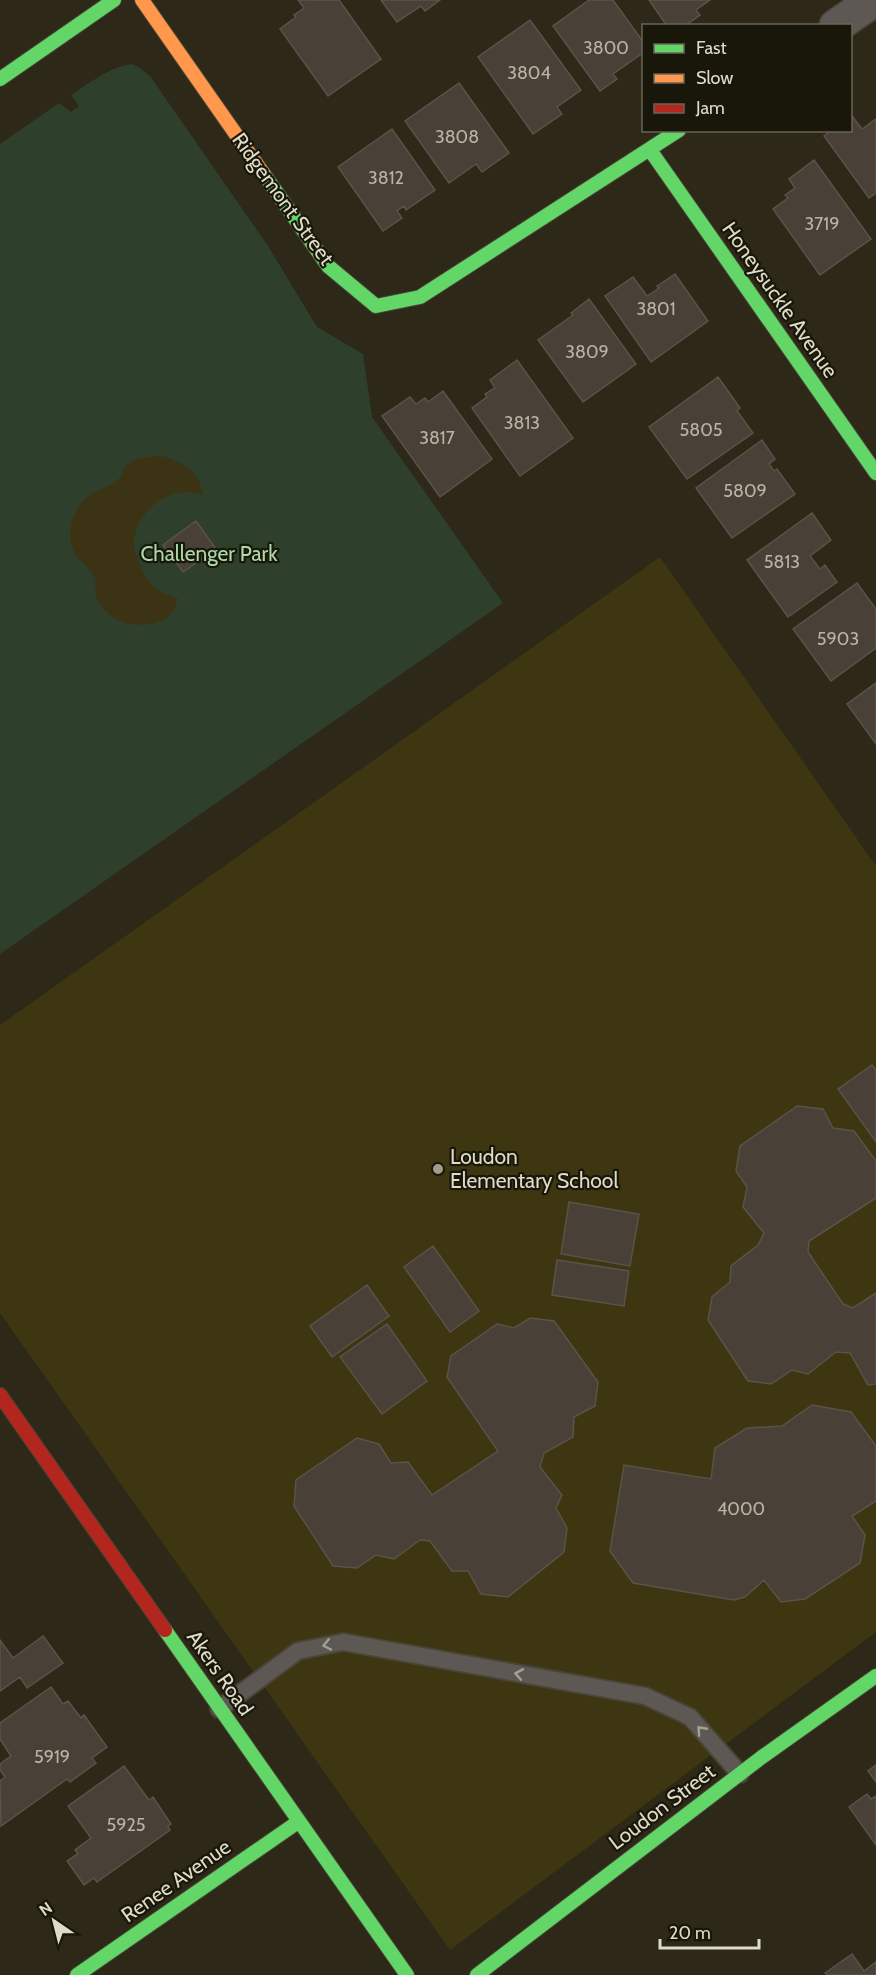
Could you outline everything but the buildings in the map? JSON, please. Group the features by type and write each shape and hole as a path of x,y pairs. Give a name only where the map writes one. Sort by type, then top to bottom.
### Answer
{"street":[{"path":"0,79 114,0"},
{"name":"Ridgemont Street","path":"142,0 328,266 376,306 420,297 676,132"},
{"path":"839,24 874,0"},
{"name":"Honeysuckle Avenue","path":"650,150 876,473"},
{"name":"Akers Road","path":"0,1395 407,1975"},
{"name":"Loudon Street","path":"477,1975 740,1774 876,1676"},
{"name":"Renee Avenue","path":"77,1975 298,1822"}],"lane":[{"path":"219,1709 298,1651 343,1642 645,1696 690,1717 740,1774"}],"shaded area":[{"name":"Loudon Elementary School","path":"660,557 876,866 876,1632 450,1950 0,1313 0,1025"}],"green space":[{"name":"Challenger Park","path":"132,64 150,76 268,246 317,327 363,354 372,417 503,603 0,954 0,144 59,103 71,112 79,106 71,95 108,72"}],"sand":[{"path":"162,456 188,468 197,479 203,494 183,492 168,496 148,510 139,524 134,545 143,570 156,588 178,598 173,611 165,619 154,623 130,624 115,619 98,601 93,575 77,557 72,547 72,522 83,501 116,481 130,462"}],"traffic: fast":[{"path":"0,79 114,0"},
{"path":"263,173 328,266 376,306 420,297 676,132"},
{"path":"650,150 876,473"},
{"path":"165,1630 407,1975"},
{"path":"477,1975 762,1757 876,1676"},
{"path":"77,1975 298,1822"}],"traffic: slow":[{"path":"142,0 263,173"}],"traffic: jam":[{"path":"0,1395 165,1630"}],"place":[{"name":"Loudon Elementary School","path":"438,1169"}]}
